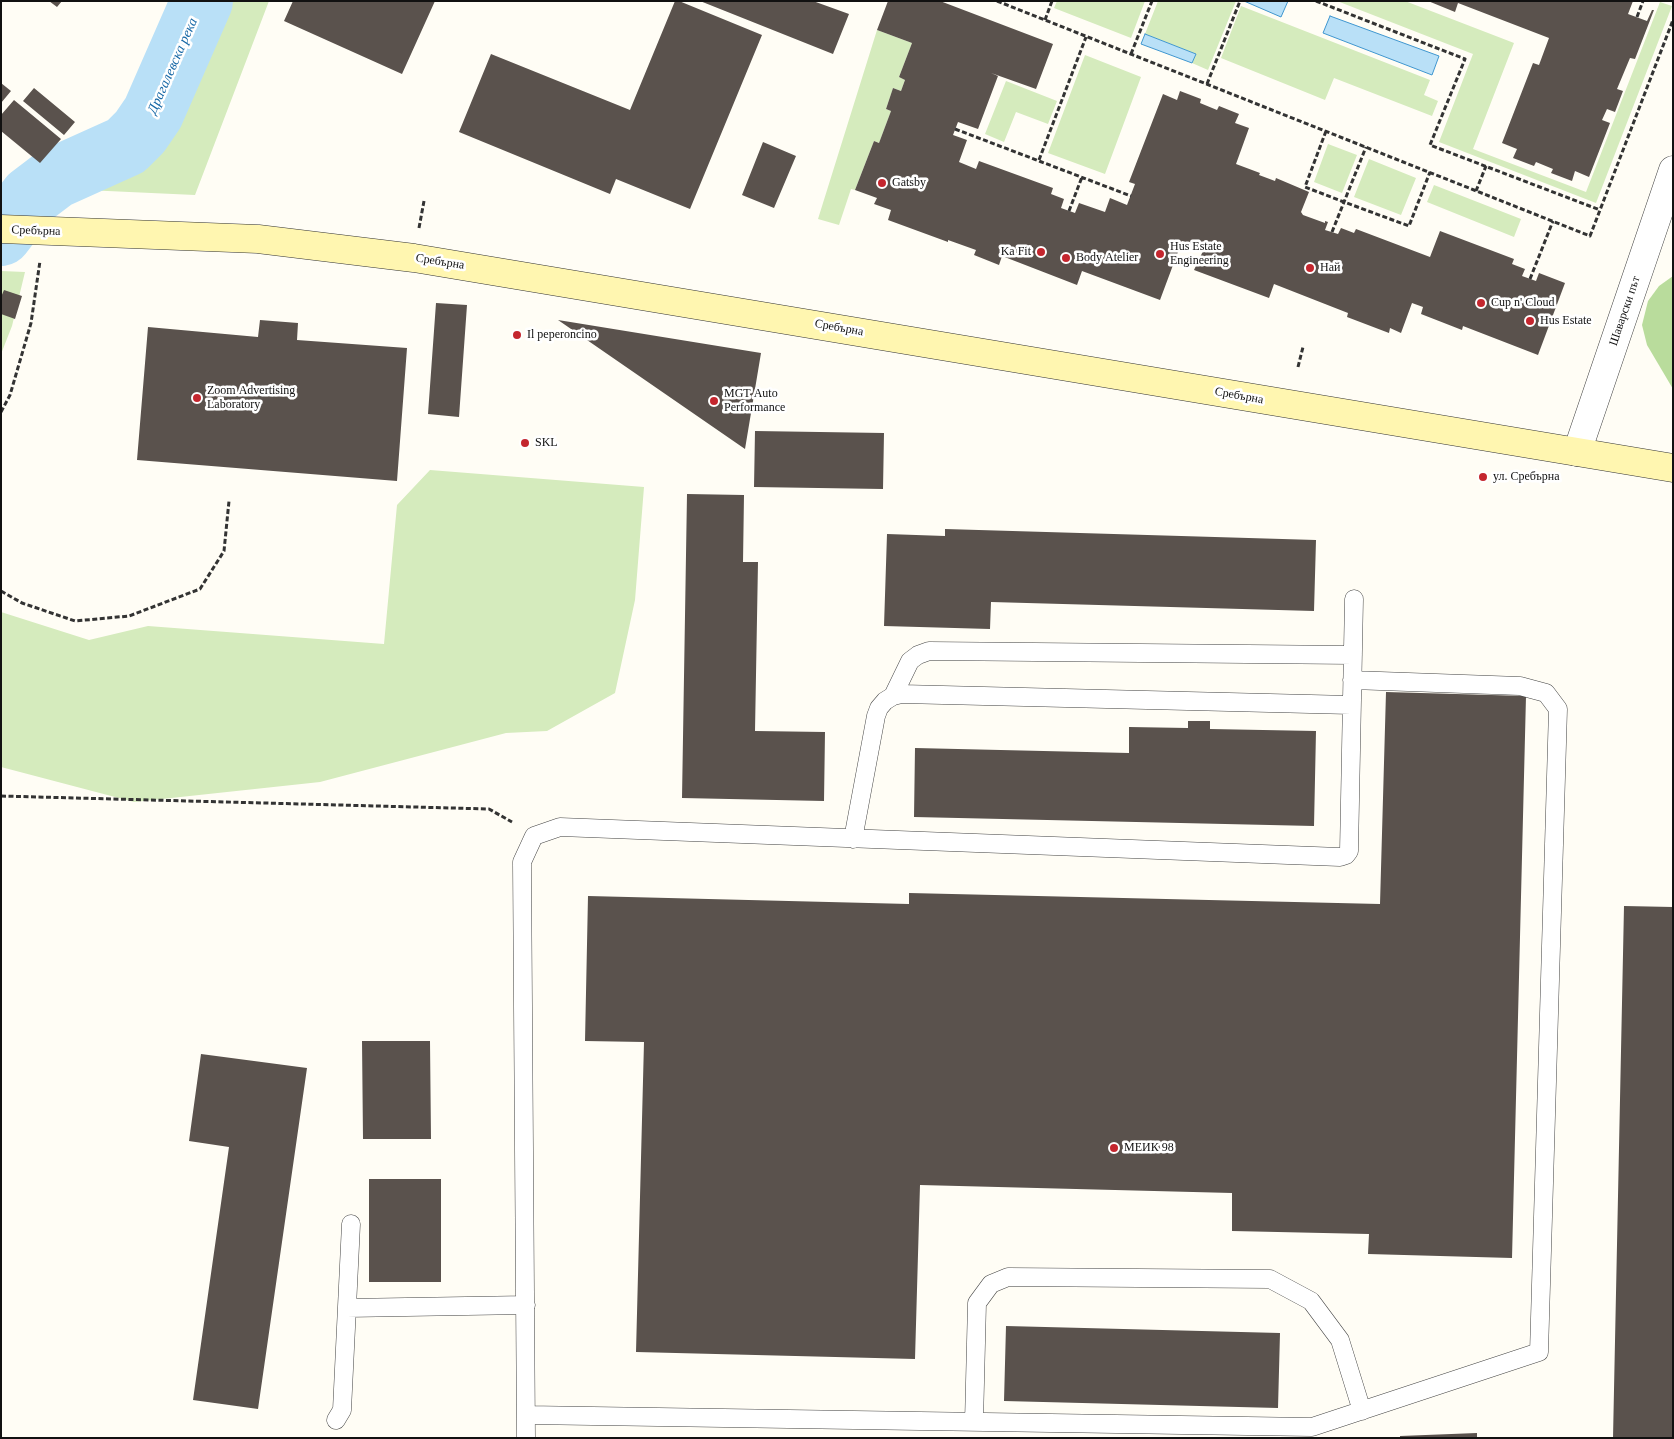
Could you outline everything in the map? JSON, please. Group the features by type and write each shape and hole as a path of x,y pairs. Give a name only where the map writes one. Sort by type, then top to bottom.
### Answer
{"street":[{"name":"Шаварски път","path":"1577,452 1668,207 1673,170"},
{"name":"Сребърна","path":"1,229 258,239 414,258 1673,468"}],"lane":[{"path":"526,1438 522,862 534,836 560,827 1346,856 1349,851 1354,599"},
{"path":"893,696 910,660 929,651 1352,655"},
{"path":"527,1415 1312,1427 1539,1352 1558,709 1546,693 1520,686 1352,680"},
{"path":"853,838 876,716 879,708 893,696 902,694 1351,706"},
{"path":"336,1420 342,1410 351,1224"},
{"path":"974,1422 977,1302 991,1284 1008,1278 1270,1279 1311,1301 1340,1340 1362,1410"},
{"path":"347,1308 526,1305"}],"path":[{"path":"997,1 1590,236 1673,20"},
{"path":"1045,20 1052,1"},
{"path":"1131,54 1152,1"},
{"path":"1207,84 1240,1"},
{"path":"1316,1 1464,59 1430,145 1600,210"},
{"path":"1637,17 1644,1"},
{"path":"1038,160 1086,37"},
{"path":"955,129 1131,196"},
{"path":"1326,131 1305,187 1408,226 1430,172"},
{"path":"1332,232 1366,147"},
{"path":"1476,191 1486,166"},
{"path":"1069,210 1082,177"},
{"path":"419,229 424,201"},
{"path":"1530,279 1553,221"},
{"path":"1,412 10,395 30,323 44,231"},
{"path":"1298,367 1303,347"},
{"path":"1,592 22,603 75,621 129,616 200,589 224,551 229,501"},
{"path":"1,796 489,809 534,836"}],"green space":[{"path":"182,1 269,1 195,195 20,187 137,108"},
{"path":"1057,1 1145,1 1131,38 1054,8"},
{"path":"1158,1 1236,1 1208,70 1192,63 1196,54 1145,34"},
{"path":"1337,1 1405,1 1514,43 1473,149 1586,192 1660,2 1672,6 1596,203 1439,142 1473,54"},
{"path":"1241,6 1430,80 1424,95 1438,101 1432,116 1334,78 1325,100 1221,58"},
{"path":"877,30 912,43 899,77 905,80 901,91 893,88 886,109 891,111 879,143 874,141 855,190 851,189 839,225 818,219"},
{"path":"1085,55 1141,77 1105,174 1048,153"},
{"path":"1006,81 1057,101 1048,124 1016,112 1004,142 985,134"},
{"path":"1328,144 1357,155 1342,193 1314,182"},
{"path":"1369,159 1416,178 1401,215 1354,197"},
{"path":"1434,185 1521,219 1514,237 1427,202"},
{"path":"1,271 25,272 12,326 1,354"},
{"path":"1673,276 1673,389 1647,345 1642,325 1648,301 1659,286"},
{"path":"430,470 644,487 635,600 615,693 547,731 506,733 320,782 134,802 1,767 1,612 89,640 148,626 384,644 397,505"}],"water":[{"path":"1244,1 1288,1 1281,17"},
{"path":"1330,16 1439,56 1432,75 1323,33"},
{"path":"1145,34 1196,54 1192,63 1141,44"}],"building":[{"path":"49,1 62,1 57,7"},
{"path":"293,1 435,1 402,74 284,21"},
{"path":"675,1 762,35 690,209 616,179 610,194 459,132 491,54 630,110"},
{"path":"700,1 813,1 849,14 833,54"},
{"path":"888,1 940,1 1053,44 1036,89 991,73 998,76 978,129 958,122 953,135 967,140 959,162 976,169 979,161 1053,188 1051,194 1064,199 1061,208 1075,213 1079,203 1105,212 1110,198 1127,205 1135,184 1129,182 1163,94 1177,100 1180,91 1201,99 1200,103 1217,110 1219,106 1239,114 1235,123 1249,128 1236,164 1260,173 1259,175 1275,181 1276,178 1309,192 1301,212 1303,215 1325,223 1325,221 1328,222 1325,230 1338,234 1341,228 1354,233 1356,229 1430,257 1440,231 1514,259 1512,264 1525,269 1522,276 1536,281 1539,273 1565,283 1538,355 1463,326 1462,330 1421,314 1423,307 1412,303 1401,333 1390,328 1389,333 1347,317 1348,313 1274,284 1269,298 1194,270 1204,249 1182,241 1160,300 1082,271 1077,285 1002,256 999,265 974,255 976,250 888,220 891,210 874,204 877,198 855,190 874,141 879,143 891,111 886,109 893,88 901,91 905,80 899,77 912,43 877,30"},
{"path":"1428,1 1633,1 1628,14 1647,21 1652,10 1654,10 1635,59 1630,58 1617,89 1623,91 1615,112 1607,109 1602,120 1610,123 1589,177 1575,171 1572,181 1551,173 1553,169 1536,162 1534,166 1513,158 1517,149 1502,143 1533,63 1539,65 1549,38 1458,3 1455,12"},
{"path":"1,83 11,91 1,103"},
{"path":"34,88 75,122 64,135 23,101"},
{"path":"14,100 61,139 40,163 1,131 1,115"},
{"path":"763,142 796,156 774,208 742,195"},
{"path":"4,290 22,296 15,319 1,314 1,297"},
{"path":"436,303 467,305 459,417 428,414"},
{"path":"260,320 298,323 297,340 407,348 397,481 137,460 148,327 258,337"},
{"name":"MGT Auto Performance","path":"558,320 761,353 745,449"},
{"path":"755,431 884,433 883,489 754,487"},
{"path":"687,494 744,495 743,562 758,562 755,731 825,732 824,801 682,798"},
{"path":"945,529 1316,540 1314,611 991,602 990,629 884,626 887,534 945,536"},
{"path":"1386,692 1526,696 1512,1258 1368,1254 1369,1234 1232,1231 1232,1193 920,1185 915,1359 636,1352 644,1042 585,1041 588,896 909,904 909,893 1380,904"},
{"path":"1188,721 1210,721 1210,729 1316,731 1314,826 914,817 915,748 1129,753 1129,727 1188,728"},
{"path":"1624,906 1673,907 1673,1438 1613,1438"},
{"path":"362,1041 430,1041 431,1139 363,1139"},
{"path":"201,1054 307,1068 258,1409 193,1400 229,1147 189,1141"},
{"path":"369,1179 441,1179 441,1282 369,1282"},
{"path":"1006,1326 1280,1333 1278,1408 1004,1401"},
{"path":"1477,1433 1477,1438 1400,1438 1400,1436"}],"waterway":[{"name":"Драгалевска река","path":"1,235 30,197 55,178 126,146 140,132 153,113 202,1"}],"place":[{"name":"Gatsby","path":"882,183"},
{"name":"Ka Fit","path":"1041,252"},
{"name":"Hus Estate Engineering","path":"1160,254"},
{"name":"Body Atelier","path":"1066,258"},
{"name":"Най","path":"1310,268"},
{"name":"Cup n' Cloud","path":"1481,303"},
{"name":"Hus Estate","path":"1530,321"},
{"name":"Il peperoncino","path":"517,335"},
{"name":"Zoom Advertising Laboratory","path":"197,398"},
{"name":"MGT Auto Performance","path":"714,401"},
{"name":"SKL","path":"525,443"},
{"name":"ул. Сребърна","path":"1483,477"},
{"name":"МЕИК 98","path":"1114,1148"}]}
